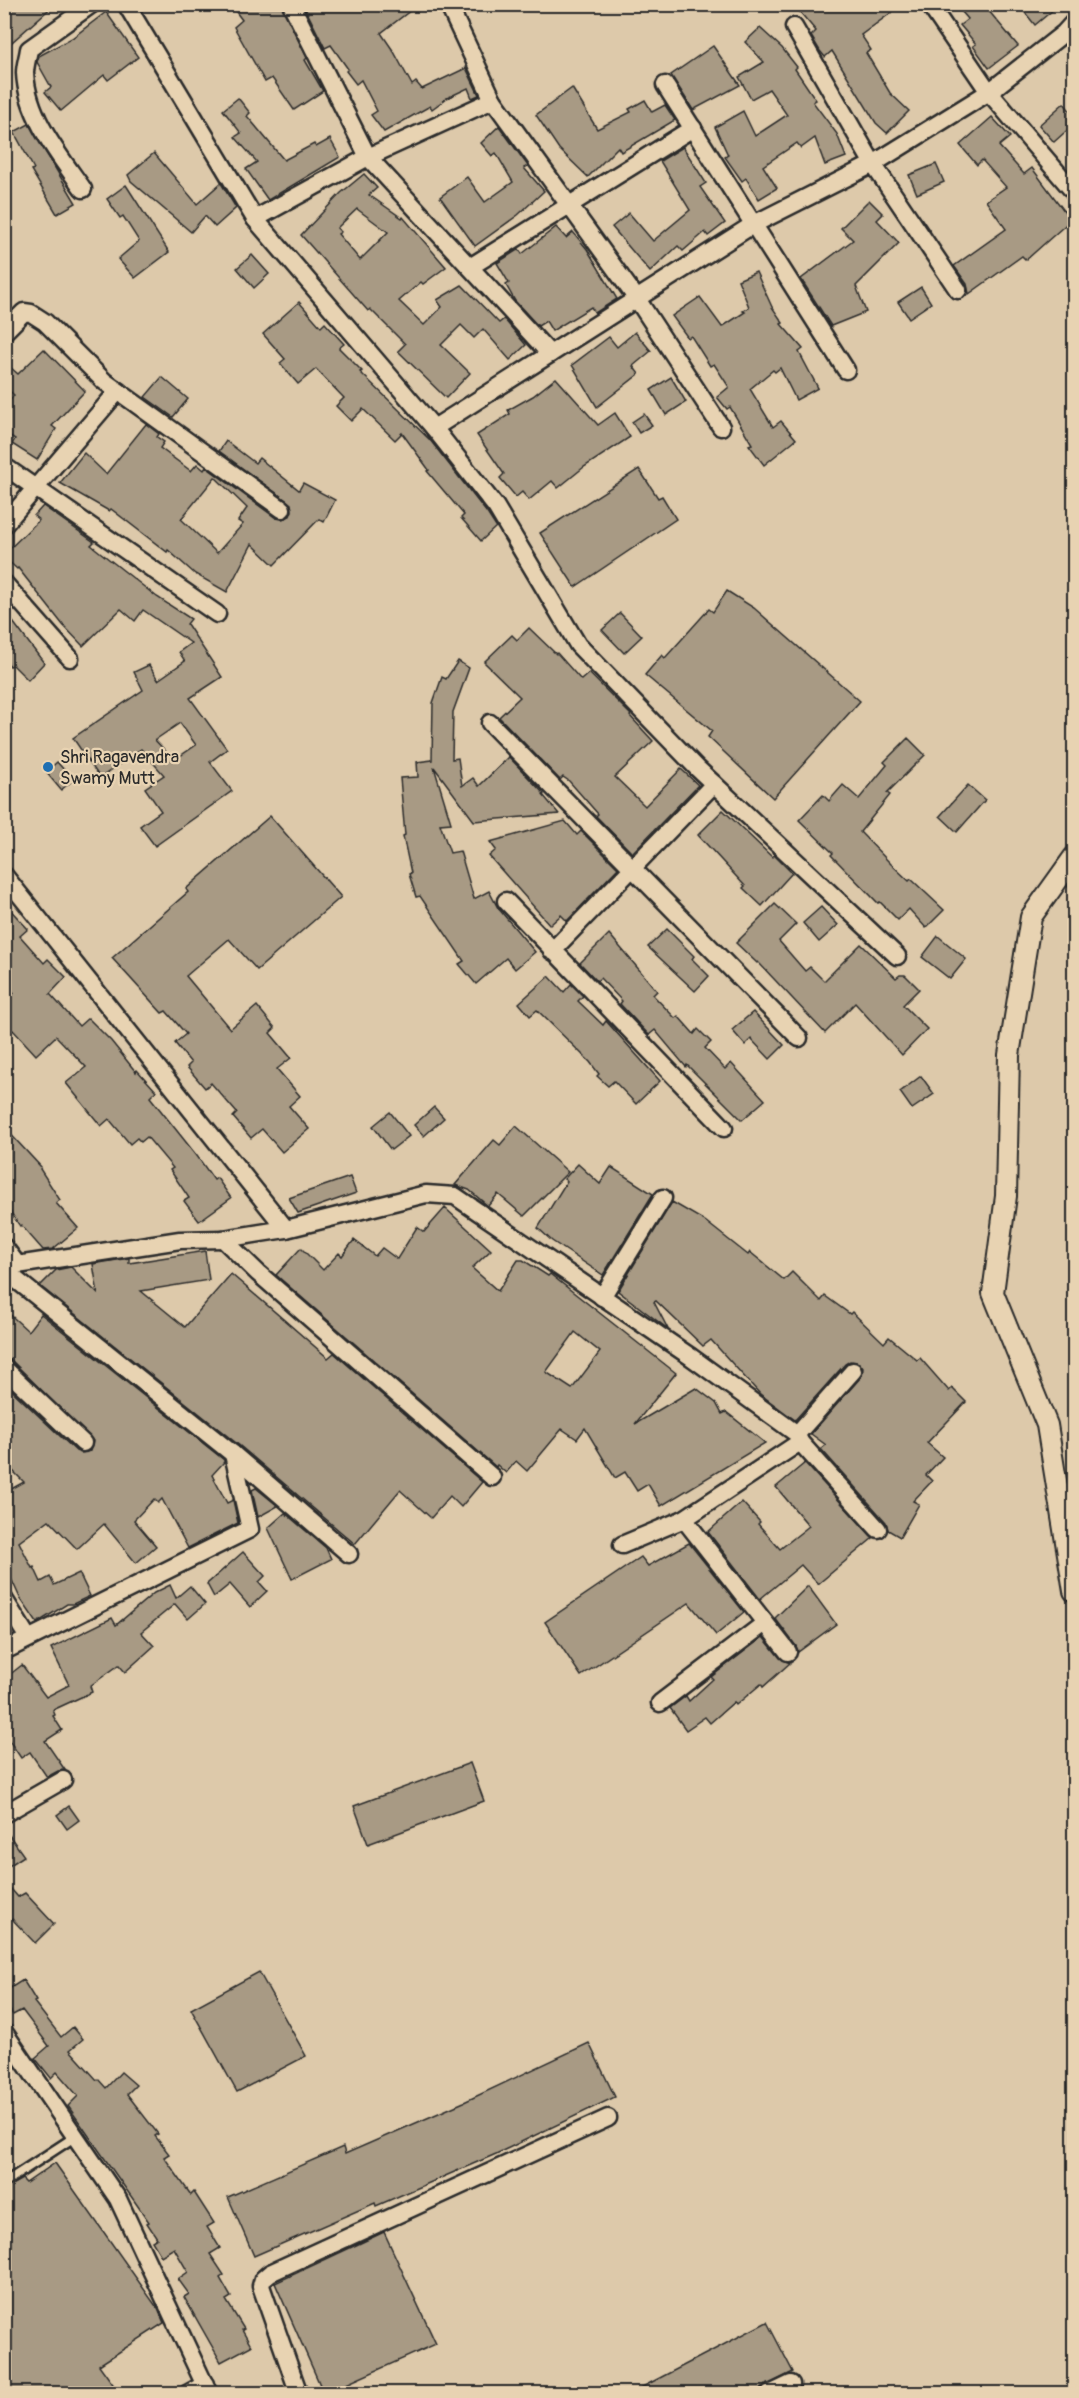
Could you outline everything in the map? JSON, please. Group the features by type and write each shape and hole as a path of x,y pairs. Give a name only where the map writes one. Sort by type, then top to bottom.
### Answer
{"street":[{"path":"83,189 45,136 32,104 25,72 29,50 92,4"},
{"path":"126,4 255,219 434,428 496,507 578,645 714,784 897,956"},
{"path":"291,4 368,157 550,354"},
{"path":"448,4 493,100 637,299 721,427"},
{"path":"928,4 989,92 1074,192"},
{"path":"434,428 754,224 873,164 989,92 1064,33 1074,22"},
{"path":"794,27 873,164 958,290"},
{"path":"666,85 846,370"},
{"path":"255,219 368,157 493,100"},
{"path":"470,267 693,128"},
{"path":"4,332 24,312 31,313 45,322 104,381 282,509"},
{"path":"4,525 118,391"},
{"path":"4,466 217,614"},
{"path":"4,583 70,658"},
{"path":"490,723 799,1038"},
{"path":"552,951 714,784"},
{"path":"1074,857 1031,917 1009,1055 1006,1196 993,1293 1047,1425 1074,1591"},
{"path":"4,875 286,1229"},
{"path":"506,901 724,1128"},
{"path":"9,1267 180,1240 223,1239 286,1229 426,1194 454,1196 691,1357 799,1438 878,1529"},
{"path":"602,1297 663,1198"},
{"path":"223,1239 252,1268 492,1477"},
{"path":"4,1246 9,1267 349,1554"},
{"path":"4,1368 83,1443"},
{"path":"622,1545 684,1520 799,1438 852,1371"},
{"path":"4,1651 250,1529 232,1454"},
{"path":"684,1520 788,1652"},
{"path":"4,1599 28,1638"},
{"path":"660,1703 765,1623"},
{"path":"4,1814 63,1780"},
{"path":"4,2032 118,2199 207,2389 187,2394"},
{"path":"299,2394 261,2286 263,2279 270,2273 609,2118"},
{"path":"770,2394 791,2384"}],"lane":[{"path":"4,2183 76,2136"}],"building":[{"path":"10,4 55,4 4,49 4,9"},
{"path":"230,4 281,4 307,58 305,60 323,91 294,110 272,78 265,82 234,27 242,20"},
{"path":"303,4 419,4 381,33 412,85 416,82 422,89 466,68 479,95 472,98 468,88 447,98 432,109 430,106 384,132 371,115 377,111 361,80 356,84 331,45 325,48"},
{"path":"793,4 903,4 861,35 871,50 866,53 890,93 909,111 887,133 876,123 832,51 825,57 820,51 811,36 816,31"},
{"path":"955,4 983,4 1018,46 989,68 973,46 976,44 960,25 968,19"},
{"path":"1018,4 1060,4 1035,25"},
{"path":"106,12 138,57 108,80 104,75 61,111 45,92 51,87 37,62 39,56 72,38"},
{"path":"760,28 782,48 797,67 795,69 816,100 813,102 837,134 846,157 825,165 815,138 801,148 797,143 763,166 777,188 759,199 746,178 742,181 725,157 728,155 715,127 743,111 755,136 787,115 769,89 751,99 739,77 764,62 745,42"},
{"path":"713,46 740,85 693,110 671,75"},
{"path":"572,88 597,129 631,112 629,109 645,100 652,112 665,105 675,120 621,152 618,147 588,177 559,149 536,115"},
{"path":"238,98 250,113 247,116 284,160 314,144 316,147 330,139 340,157 268,200 246,169 257,162 235,137 241,133 223,110"},
{"path":"1064,103 1074,116 1074,124 1054,142 1039,125"},
{"path":"992,117 1010,137 999,146 1024,174 1032,168 1071,220 1026,260 1022,256 969,294 967,284 954,266 1006,229 986,201 1006,187 982,160 977,165 960,145"},
{"path":"29,124 76,203 57,214 31,170 34,169 14,132"},
{"path":"499,126 528,166 524,168 544,191 518,215 475,246 440,197 467,177 485,202 513,182 496,153 492,156 481,143"},
{"path":"683,147 706,183 700,187 725,223 708,236 705,232 683,251 678,246 650,272 612,227 629,213 653,241 690,210 660,161"},
{"path":"154,153 197,204 221,183 236,208 215,227 205,216 191,232 131,181 128,175"},
{"path":"936,164 944,182 917,194 909,175"},
{"path":"364,174 377,188 369,195 403,217 446,267 423,284 421,282 399,301 424,325 442,307 437,300 462,285 499,323 504,319 526,345 510,360 483,329 474,338 461,325 441,345 470,373 446,398 398,351 405,344 370,309 368,311 301,235 341,193","holes":["357,209 388,232 360,260 338,234 341,232 337,228"]},
{"path":"126,185 169,252 135,278 118,259 139,241 123,216 120,218 107,199"},
{"path":"869,200 883,214 877,220 899,243 856,286 866,312 831,326 801,279 853,240 841,228"},
{"path":"556,227 566,238 573,232 587,249 617,299 595,313 591,307 552,331 546,321 538,326 515,301 506,285 509,283 497,263 519,249 522,254"},
{"path":"252,255 269,274 254,288 237,268"},
{"path":"756,272 772,307 783,323 781,324 803,349 799,352 818,388 796,400 780,368 775,372 773,370 750,389 773,427 781,421 796,439 764,465 749,445 752,444 730,407 727,409 717,397 729,387 714,364 710,366 691,336 688,338 672,316 700,297 722,327 749,307 738,280"},
{"path":"921,287 931,303 909,318 898,302"},
{"path":"299,302 321,327 325,323 344,344 339,348 362,371 360,372 430,440 487,513 496,527 481,541 461,518 464,515 427,471 429,470 402,433 395,440 363,409 351,421 336,406 344,398 316,369 298,384 280,363 285,359 263,334"},
{"path":"635,332 651,351 633,366 639,374 597,407 572,365 609,337 617,347"},
{"path":"44,349 85,391 52,426 56,429 37,460 12,444 15,439 4,432 4,408 14,395 4,386 4,362 18,374"},
{"path":"162,377 188,399 173,417 145,397"},
{"path":"671,377 686,402 666,415 651,390"},
{"path":"556,378 598,425 615,413 630,437 584,467 558,488 552,481 529,500 522,492 516,497 500,478 504,474 477,435 510,414 508,410 533,396"},
{"path":"644,414 652,425 639,433 632,422"},
{"path":"146,424 159,434 157,437 164,442 160,448 191,471 197,464 204,470 206,467 276,518 282,519 290,516 291,504 219,451 226,441 255,463 259,458 299,490 303,483 335,500 324,522 319,519 274,565 252,544 227,592 195,574 168,550 167,552 111,509 109,511 60,483 84,453 106,474","holes":["215,477 247,508 238,521 243,524 217,553 181,519"]},
{"path":"639,469 658,498 662,496 676,519 575,587 540,533"},
{"path":"43,506 94,542 91,545 157,597 191,619 187,624 222,677 190,698 227,749 210,762 232,791 155,846 140,826 161,811 145,788 164,775 141,749 100,778 73,738 143,690 134,672 149,665 158,680 185,661 179,652 191,643 143,610 135,621 121,609 83,646 63,625 18,568 4,557 4,554 39,520 34,516","holes":["180,723 196,745 174,760 155,740"]},
{"path":"727,591 754,608 860,701 773,798 708,737 712,731 645,675 662,655 665,658 709,609 713,612"},
{"path":"4,610 44,663 28,680 13,665 10,666 4,658"},
{"path":"620,613 642,636 624,653 602,630"},
{"path":"529,628 557,653 581,680 589,673 653,741 615,777 645,806 681,769 698,785 632,853 596,816 598,814 569,781 563,777 560,780 499,717 520,697 484,662 512,635 517,640"},
{"path":"458,661 469,668 453,712 452,759 458,758 462,786 473,778 479,786 509,757 544,794 559,814 474,821 434,767 451,823 440,824 450,853 460,851 474,899 489,891 498,908 535,952 515,969 506,958 476,984 459,964 464,961 420,896 416,897 409,874 411,873 403,836 405,835 400,778 418,777 417,762 432,760 433,703 442,677 446,679"},
{"path":"908,738 925,755 887,793 890,795 860,832 909,881 911,879 944,910 926,928 909,909 898,920 880,902 878,903 831,855 833,853 799,820 823,795 829,801 843,785 859,799 887,765 884,762"},
{"path":"57,762 73,780 61,790 46,772"},
{"path":"968,785 985,800 957,832 940,816"},
{"path":"723,810 792,873 762,906 743,888 745,886 698,835"},
{"path":"270,816 341,897 257,970 229,939 186,976 230,1029 257,1006 275,1028 270,1033 291,1058 277,1069 300,1096 289,1106 309,1129 282,1152 262,1129 251,1138 233,1117 237,1113 211,1083 205,1088 187,1067 191,1063 175,1043 186,1034 166,1011 162,1013 112,958 188,892 186,889"},
{"path":"565,821 577,835 581,831 618,868 567,921 561,915 550,925 489,856 496,850 490,842"},
{"path":"4,903 28,929 20,936 44,963 48,959 66,977 50,994 79,1026 88,1018 156,1091 150,1097 214,1180 217,1178 231,1198 199,1221 184,1201 189,1198 170,1170 173,1168 147,1137 141,1142 137,1138 130,1144 109,1119 101,1126 66,1083 86,1067 56,1036 36,1055 13,1030 4,1039 4,1003 14,993 4,983"},
{"path":"775,904 796,924 779,941 805,971 810,967 824,981 861,944 896,978 905,975 919,989 903,1005 927,1029 902,1055 855,1003 825,1033 758,962 736,943"},
{"path":"821,907 838,925 819,942 803,923"},
{"path":"667,929 694,956 692,959 709,976 695,991 648,947"},
{"path":"609,934 657,991 653,995 675,1018 678,1016 694,1034 698,1029 711,1042 705,1048 725,1069 731,1063 765,1100 742,1120 687,1065 686,1067 655,1030 649,1035 600,978 597,981 580,963"},
{"path":"938,936 966,959 950,979 922,957"},
{"path":"549,976 564,992 571,984 583,996 578,1001 603,1025 606,1021 660,1081 636,1104 614,1081 608,1086 597,1076 599,1074 590,1062 537,1010 530,1016 519,1003"},
{"path":"753,1012 784,1045 770,1059 751,1039 745,1045 732,1030"},
{"path":"921,1076 934,1094 912,1109 900,1092"},
{"path":"434,1107 444,1118 424,1136 414,1125"},
{"path":"390,1112 409,1136 391,1150 373,1126"},
{"path":"516,1126 568,1172 524,1216 498,1194 488,1206 469,1190 455,1185 494,1140 500,1145"},
{"path":"4,1127 41,1167 40,1169 60,1200 56,1203 78,1228 53,1249 43,1250 20,1226 4,1203"},
{"path":"578,1164 600,1184 611,1167 653,1194 603,1275 552,1241 538,1228 567,1181 564,1179"},
{"path":"350,1177 356,1193 298,1213 289,1198"},
{"path":"672,1202 705,1221 748,1255 750,1252 784,1280 792,1272 821,1301 825,1296 850,1314 852,1312 884,1343 889,1337 917,1360 920,1358 949,1391 952,1388 966,1402 927,1443 943,1457 926,1475 932,1481 913,1501 919,1504 900,1537 888,1530 886,1522 821,1449 826,1445 811,1434 861,1377 863,1368 859,1363 850,1361 845,1364 795,1420 760,1394 711,1340 703,1346 656,1301 654,1302 668,1329 618,1291"},
{"path":"445,1208 491,1250 472,1268 498,1291 518,1260 523,1260 548,1276 550,1274 676,1373 635,1424 696,1388 716,1403 722,1414 726,1412 765,1443 661,1506 648,1484 637,1491 625,1472 615,1478 585,1428 577,1439 562,1429 527,1471 516,1461 506,1473 497,1465 496,1467 276,1275 301,1248 323,1270 339,1253 342,1256 354,1240 375,1256 382,1248 397,1259 417,1227 424,1232","holes":["575,1332 600,1352 572,1389 546,1372"]},
{"path":"205,1251 209,1280 141,1291 185,1327 231,1274 328,1358 334,1353 482,1482 461,1507 450,1496 431,1518 400,1490 355,1544 240,1446 40,1286 56,1270 71,1267 98,1294 93,1264 129,1258 129,1263"},
{"path":"4,1309 28,1331 41,1314 224,1460 212,1475 227,1503 233,1500 238,1523 188,1548 162,1499 158,1503 154,1499 134,1520 156,1546 136,1563 104,1524 77,1549 49,1520 19,1542 32,1568 34,1567 41,1582 50,1577 54,1585 79,1573 90,1596 73,1604 67,1604 37,1623 20,1598 4,1563 4,1493 24,1482 9,1467 13,1463 4,1455 4,1383 76,1451 81,1453 90,1451 93,1441 11,1360 4,1358"},
{"path":"805,1463 873,1538 818,1584 801,1565 760,1599 708,1532 742,1502 780,1549 809,1526 776,1487"},
{"path":"256,1488 278,1506 258,1517 252,1490"},
{"path":"285,1513 326,1548 331,1559 292,1579 268,1528"},
{"path":"689,1543 744,1612 716,1635 689,1603 581,1676 545,1622 641,1557 648,1566"},
{"path":"243,1552 265,1576 259,1582 267,1591 250,1607 230,1584 214,1597 207,1584"},
{"path":"170,1585 176,1598 190,1586 205,1604 188,1619 175,1604 141,1632 154,1646 125,1672 119,1665 90,1686 92,1692 53,1710 55,1715 53,1716 62,1730 45,1741 65,1770 47,1777 30,1752 21,1758 4,1733 4,1679 22,1665 46,1697 69,1685 51,1648 112,1618 116,1625 154,1593"},
{"path":"808,1586 836,1624 798,1652 775,1618"},
{"path":"763,1637 780,1658 790,1663 763,1687 761,1684 736,1705 734,1702 710,1723 705,1717 686,1730 670,1708 686,1696 689,1701 713,1679 711,1677"},
{"path":"470,1763 484,1801 368,1844 354,1806"},
{"path":"69,1806 79,1820 67,1829 57,1815"},
{"path":"4,1828 24,1856 4,1869"},
{"path":"4,1881 18,1897 25,1893 54,1924 35,1943 12,1919 4,1926"},
{"path":"259,1972 306,2056 237,2092 191,2009"},
{"path":"23,1980 36,2001 34,2002 61,2037 73,2027 83,2039 70,2050 97,2080 106,2088 121,2072 136,2085 127,2094 158,2134 155,2136 169,2154 164,2157 191,2195 194,2192 214,2223 207,2227 220,2248 210,2254 224,2275 220,2278 231,2297 226,2300 244,2329 242,2330 251,2346 221,2362 184,2297 189,2294 178,2279 188,2272 174,2248 161,2256 152,2241 157,2238 147,2223 149,2222 68,2106 78,2096 57,2072 51,2078 35,2058 49,2046 22,2010 13,2015 4,2001 4,1992"},
{"path":"589,2043 615,2097 496,2154 376,2206 375,2203 254,2256 228,2197 343,2147 345,2154 464,2102"},
{"path":"55,2163 158,2309 164,2323 99,2365 120,2394 4,2394 4,2189 22,2179 26,2183"},
{"path":"384,2232 436,2344 324,2394 275,2283"},
{"path":"767,2322 793,2372 750,2394 629,2394"}],"place":[{"name":"Shri Ragavendra Swamy Mutt","path":"48,767"}]}
